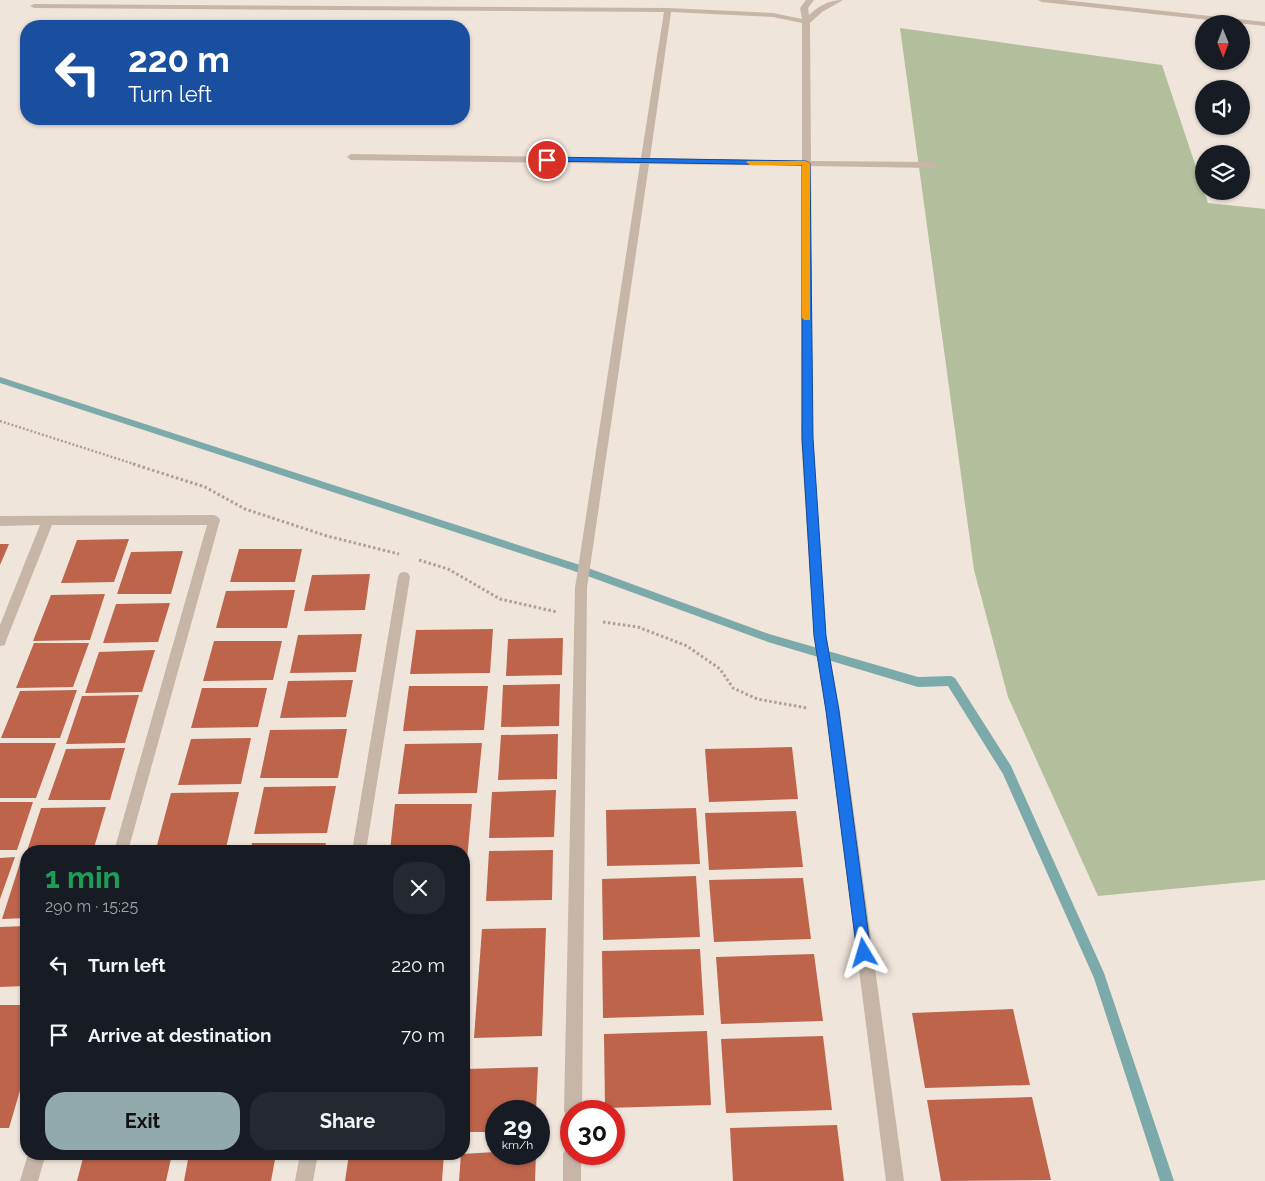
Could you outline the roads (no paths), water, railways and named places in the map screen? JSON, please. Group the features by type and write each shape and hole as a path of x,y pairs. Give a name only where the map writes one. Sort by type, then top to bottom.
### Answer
{"street":[{"path":"810,0 804,8 806,22 808,438 820,636 894,1181"},
{"path":"806,22 819,10 839,0"},
{"path":"1042,0 1265,24"},
{"path":"34,6 668,10 773,15 806,22"},
{"path":"573,1100 581,588 668,10"},
{"path":"351,157 932,165"},
{"path":"0,521 214,520 123,845"},
{"path":"0,641 48,521"},
{"path":"360,845 404,577"},
{"path":"29,1181 35,1160"},
{"path":"304,1181 307,1160"},
{"path":"572,1165 572,1181"}],"waterway":[{"path":"0,380 574,567 768,638 918,682 951,681 1007,770 1100,977 1167,1181"}]}
